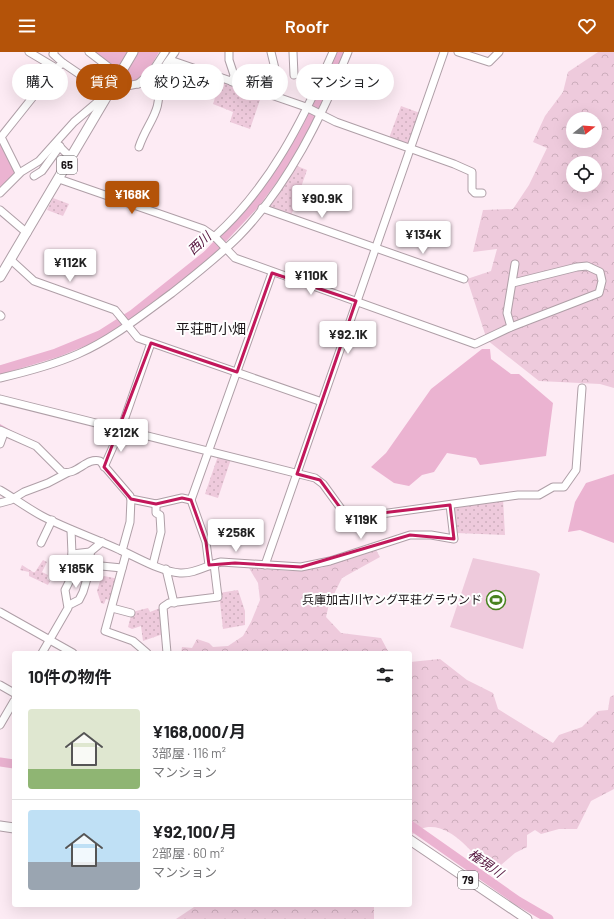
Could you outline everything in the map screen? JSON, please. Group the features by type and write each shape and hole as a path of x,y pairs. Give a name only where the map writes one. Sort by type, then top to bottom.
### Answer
{"main road":[{"name":"65","path":"126,64 133,52"},
{"name":"65","path":"0,277 59,179 103,100"},
{"path":"0,826 12,828"},
{"name":"79","path":"412,841 527,919"}],"street":[{"path":"29,52 49,64"},
{"path":"54,52 53,54 76,72"},
{"path":"89,52 104,64"},
{"path":"132,85 138,84 152,72 165,52"},
{"path":"167,64 175,52"},
{"path":"229,52 229,60 232,69"},
{"path":"271,52 274,64"},
{"path":"293,52 294,75"},
{"path":"215,238 233,220 265,180 285,148 333,52"},
{"path":"0,378 46,366 78,354 128,326 225,249 262,208 306,143 321,115 348,52"},
{"path":"265,565 444,52"},
{"path":"458,52 489,62 499,52"},
{"path":"170,60 232,82"},
{"path":"19,173 1,137 30,100"},
{"path":"34,176 42,170 57,144 74,122 100,100"},
{"path":"139,147 144,131 153,122 158,107 158,100"},
{"path":"287,100 306,107 321,115 472,172 472,190 475,193 482,193"},
{"path":"0,193 19,173 39,161 57,144"},
{"path":"57,144 71,158"},
{"path":"59,179 203,229 215,238 235,258 272,273 356,301 475,344 511,327 599,293 602,281 600,272 588,266 576,267 513,283"},
{"path":"262,208 464,279"},
{"path":"0,210 27,233"},
{"path":"11,260 34,281 112,308 120,314 138,338 322,402"},
{"path":"511,327 507,313 516,264"},
{"path":"167,651 162,613 163,607 167,604 218,597 206,542 191,500 272,273"},
{"path":"104,467 121,429 151,343"},
{"path":"0,399 320,480 347,517 450,505 518,495 539,495 553,487 564,487 576,470 582,388"},
{"path":"0,444 2,432 36,446 55,466 67,473"},
{"path":"0,503 48,483 96,460 100,462 131,499 130,522 122,568 106,631 133,641 145,651"},
{"path":"0,490 71,530 153,564 180,573 201,570 211,564 235,563 301,567 330,561 410,536 431,535 454,539 450,505"},
{"path":"131,499 156,504 182,498 191,500"},
{"path":"153,564 161,532 160,515 156,513 156,504"},
{"path":"41,543 52,520"},
{"path":"69,605 65,595 65,590 71,578 71,530"},
{"path":"72,554 90,552 102,542"},
{"path":"43,651 69,605 81,597 91,565 90,552"},
{"path":"91,565 122,568"},
{"path":"166,569 174,603"},
{"path":"112,608 131,613"},
{"path":"0,612 69,651"},
{"path":"0,685 12,692"},
{"path":"0,725 12,704"}],"highlighted area":[{"path":"272,273 356,301 297,474 320,480 347,517 450,505 454,539 410,535 301,567 235,563 209,565 206,542 191,500 182,498 156,504 131,499 104,467 151,343 237,372"}],"green space":[{"path":"598,52 614,52 614,388 600,384 539,381 487,340 467,279 491,271 497,249 473,252 483,210 513,209 529,185 547,148 533,142 545,116 563,92 568,72"},
{"path":"224,81 232,84 232,100 260,100 250,129 230,122 233,112 213,104 214,100 224,100"},
{"path":"401,106 420,113 409,145 389,138"},
{"path":"297,166 307,170 291,216 266,208"},
{"path":"53,198 69,204 63,216 47,210"},
{"path":"218,456 231,459 218,498 205,494"},
{"path":"503,499 505,535 456,533 452,506"},
{"path":"376,550 380,557 342,578 329,604 326,617 341,633 381,638 388,651 181,651 182,647 192,648 197,639 209,643 213,647 228,646 243,636 251,622 260,600 258,583 249,568 291,571 321,568"},
{"name":"兵庫加古川ヤング平荘グラウンド","path":"473,558 536,571 540,574 523,649 450,627"},
{"path":"43,560 47,562 42,572 48,575 47,579 50,581 48,585 29,576 29,572 20,570 22,565 35,572"},
{"path":"104,576 119,579 112,601 106,599 104,604 101,603 97,591 101,578"},
{"path":"238,590 245,611 245,625 223,629 219,593"},
{"path":"148,608 150,612 160,608 163,634 143,641 141,626 132,629 128,627 132,612"},
{"path":"440,659 467,680 493,693 498,709 553,743 559,735 582,727 598,711 608,710 610,697 614,695 614,789 591,801 577,829 559,829 541,834 535,830 527,835 527,847 515,853 494,871 489,870 459,839 440,828 430,827 420,829 412,835 412,662"},
{"path":"194,907 374,907 374,919 176,919"}],"shaded area":[{"path":"94,52 129,52 122,64 111,64"},
{"path":"137,52 159,52 152,64 140,64 140,79 136,83 132,83 132,64 130,64"},
{"path":"0,140 17,174 0,189"},
{"path":"482,349 490,349 491,359 511,374 519,374 553,403 546,456 480,465 476,458 447,453 434,472 422,475 409,486 394,483 371,467 386,453 431,389"},
{"path":"614,474 614,543 580,530 568,532 575,502 586,483"}],"waterway":[{"name":"西川","path":"0,370 56,353 100,335 133,314 207,255 255,204 286,162 308,125 339,52"},
{"path":"0,425 14,433"},
{"path":"90,458 99,458"},
{"name":"権現川","path":"0,762 12,764"},
{"name":"権現川","path":"412,826 518,901 549,919"}],"place":[{"name":"兵庫加古川ヤング平荘グラウンド","path":"496,600"}],"district":[{"name":"平荘町小畑","path":"211,329"}]}
